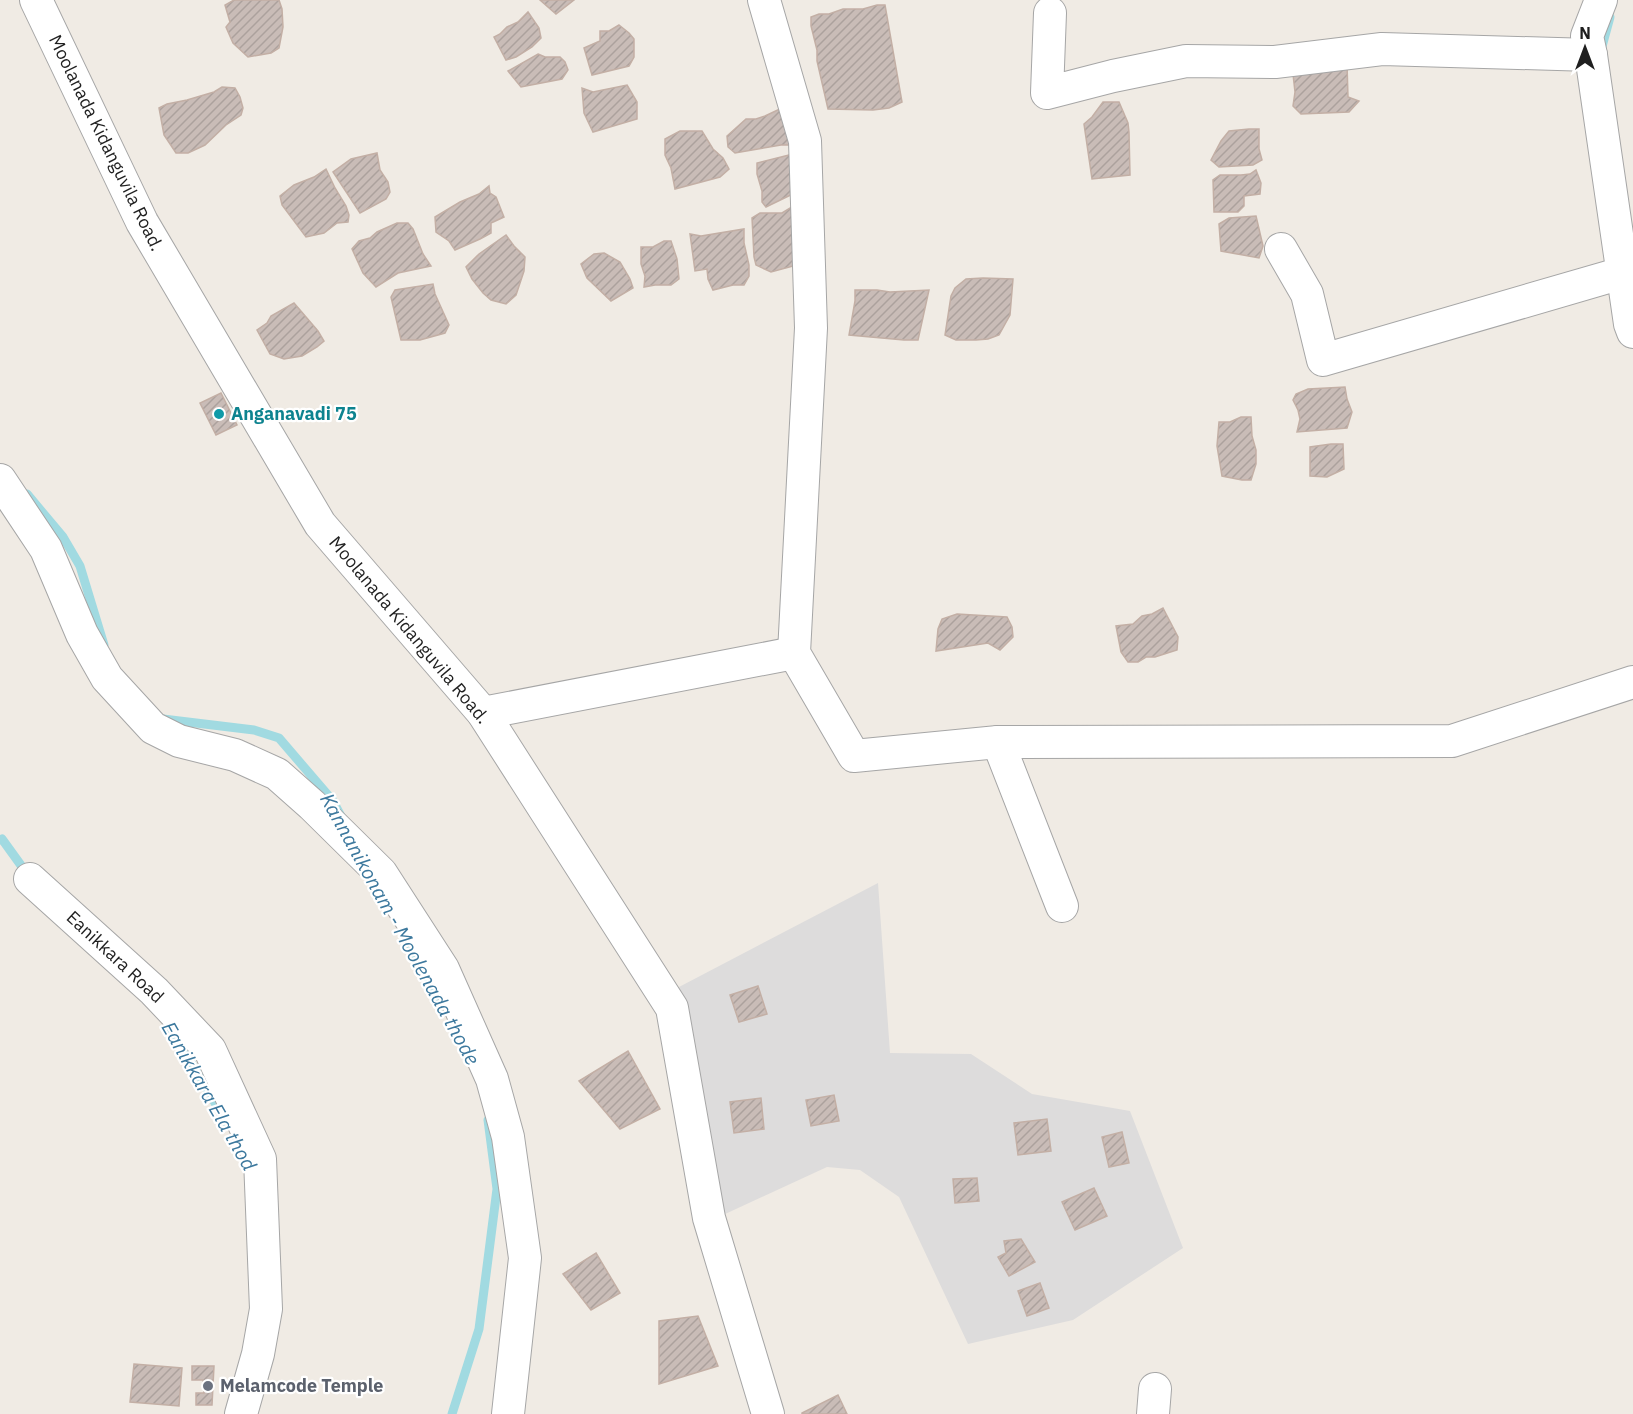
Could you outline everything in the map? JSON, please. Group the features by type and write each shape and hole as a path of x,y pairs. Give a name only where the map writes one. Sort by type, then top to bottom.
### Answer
{"street":[{"name":"Moolanada Kidanguvila Road.","path":"36,0 142,222 320,524 483,713 672,1008 709,1218 768,1414"},
{"path":"764,0 805,141 811,328 794,653 854,756 998,742 1452,741 1633,682"},
{"path":"1600,0 1587,36 1592,55 1622,273 1633,332"},
{"path":"1050,13 1047,93 1186,61 1275,62 1382,49 1592,55"},
{"path":"1281,249 1307,294 1323,360 1622,273"},
{"path":"0,480 46,549 82,634 107,678 153,728 179,741 235,755 277,774 381,873 443,969 492,1079 508,1137 525,1258 508,1414"},
{"path":"483,713 794,653"},
{"path":"998,742 1062,906"},
{"name":"Eanikkara Road","path":"30,879 154,991 210,1050 260,1160 266,1309 258,1354 240,1414"}],"shaded area":[{"path":"878,883 890,1053 971,1054 1032,1094 1130,1111 1183,1248 1073,1320 968,1344 899,1197 860,1170 827,1167 723,1215 693,1038 679,987"}],"building":[{"path":"234,0 279,0 283,27 279,48 271,53 248,57 233,43 226,27 230,22 225,5"},
{"path":"540,0 574,0 556,14"},
{"path":"885,5 902,102 889,108 873,110 828,109 817,61 811,17 843,9 863,9"},
{"path":"528,12 539,28 541,38 532,47 506,60 494,37 518,22"},
{"path":"619,25 634,39 634,57 629,66 592,75 584,48 600,41 600,31 609,31"},
{"path":"538,54 545,57 560,57 568,70 562,79 521,87 508,71"},
{"path":"1347,64 1348,97 1359,101 1349,112 1301,114 1293,106 1295,92 1293,74"},
{"path":"627,85 637,102 637,119 593,132 584,113 582,88 593,92"},
{"path":"222,87 235,88 243,108 241,115 226,125 205,145 188,153 176,153 164,135 159,108 214,92"},
{"path":"1103,102 1119,102 1128,123 1130,175 1092,179 1084,124"},
{"path":"786,106 794,145 735,153 728,147 727,136 746,119 756,119"},
{"path":"1259,129 1259,149 1262,160 1253,165 1219,167 1211,160 1229,131"},
{"path":"680,131 702,131 729,169 720,177 675,189 671,168 665,155 665,139"},
{"path":"377,153 380,170 388,182 390,192 386,199 360,213 333,172 351,159"},
{"path":"801,154 803,189 766,207 762,202 757,163"},
{"path":"326,169 346,206 349,215 348,222 337,223 324,233 306,237 282,205 280,196 294,185"},
{"path":"1256,170 1261,183 1260,194 1244,196 1244,206 1238,212 1214,212 1213,180 1220,175 1250,174"},
{"path":"489,186 490,193 496,197 504,217 491,223 491,233 455,250 449,241 436,232 435,217 479,194"},
{"path":"795,205 797,265 771,272 756,265 752,218 760,213 782,213"},
{"path":"1256,216 1263,246 1259,258 1221,251 1219,224 1229,218"},
{"path":"397,223 408,223 413,229 423,254 431,266 398,273 376,287 363,273 352,249 359,241 370,238 377,232"},
{"path":"744,229 749,276 744,285 713,290 707,269 695,271 690,234 701,236"},
{"path":"506,235 525,257 524,271 516,295 506,304 491,300 483,293 466,267 479,254"},
{"path":"664,241 671,241 677,259 679,279 671,285 644,287 645,276 641,264 641,247 653,247"},
{"path":"604,253 620,262 633,288 611,301 587,278 581,264 594,254"},
{"path":"966,279 1013,279 1010,315 999,335 988,339 956,340 945,335 951,296 955,288"},
{"path":"433,284 449,325 445,333 420,340 401,340 391,297 395,290"},
{"path":"855,290 890,292 929,290 918,340 849,335"},
{"path":"294,303 324,341 302,356 284,359 270,354 257,330 267,323 271,316"},
{"path":"1345,387 1352,412 1347,428 1297,432 1300,419 1293,400 1296,394 1308,389"},
{"name":"Anganavadi 75","path":"221,393 237,425 216,435 200,403"},
{"path":"1241,417 1251,417 1256,464 1251,480 1222,476 1217,446 1219,422 1230,422"},
{"path":"1343,444 1344,469 1327,477 1310,476 1310,447"},
{"path":"1163,608 1178,637 1177,650 1155,657 1146,657 1138,662 1128,662 1121,652 1116,626 1133,624 1142,616"},
{"path":"957,614 1007,617 1012,627 1013,637 1000,650 988,643 936,651 938,629 942,619"},
{"path":"758,986 767,1014 739,1022 730,995"},
{"path":"628,1051 660,1109 620,1129 579,1081"},
{"path":"834,1095 839,1121 811,1126 806,1100"},
{"path":"761,1098 764,1129 734,1133 730,1102"},
{"path":"1047,1119 1051,1151 1018,1155 1014,1123"},
{"path":"1122,1132 1129,1163 1109,1167 1102,1137"},
{"path":"977,1178 979,1201 955,1203 953,1179"},
{"path":"1094,1188 1107,1216 1075,1230 1062,1202"},
{"path":"1021,1239 1035,1262 1009,1276 998,1257 1006,1253 1004,1241"},
{"path":"596,1253 620,1293 591,1310 563,1274"},
{"path":"1040,1283 1049,1308 1027,1316 1018,1291"},
{"path":"698,1316 718,1366 659,1384 659,1321"},
{"name":"Melamcode Temple","path":"134,1364 182,1368 179,1406 130,1402"},
{"name":"Melamcode Temple","path":"192,1366 214,1366 212,1405 196,1405 196,1393 204,1393 203,1380 192,1380"},
{"path":"838,1395 847,1414 802,1414 802,1413"}],"waterway":[{"path":"1601,50 1610,17"},
{"name":"Kannanikonam - Moolenada thode","path":"27,494 63,537 80,566 104,645"},
{"name":"Kannanikonam - Moolenada thode","path":"163,719 254,730 279,738 333,801 341,816"},
{"name":"Eanikkara Ela thod","path":"0,840 2,839 28,875"},
{"name":"Kannanikonam - Moolenada thode","path":"411,947 443,1006"},
{"name":"Eanikkara Ela thod","path":"171,1029 227,1123"},
{"name":"Kannanikonam - Moolenada thode","path":"452,1414 479,1329 497,1189 488,1120"}],"place":[{"name":"Anganavadi 75","path":"219,414"},
{"name":"Melamcode Temple","path":"208,1386"}]}
